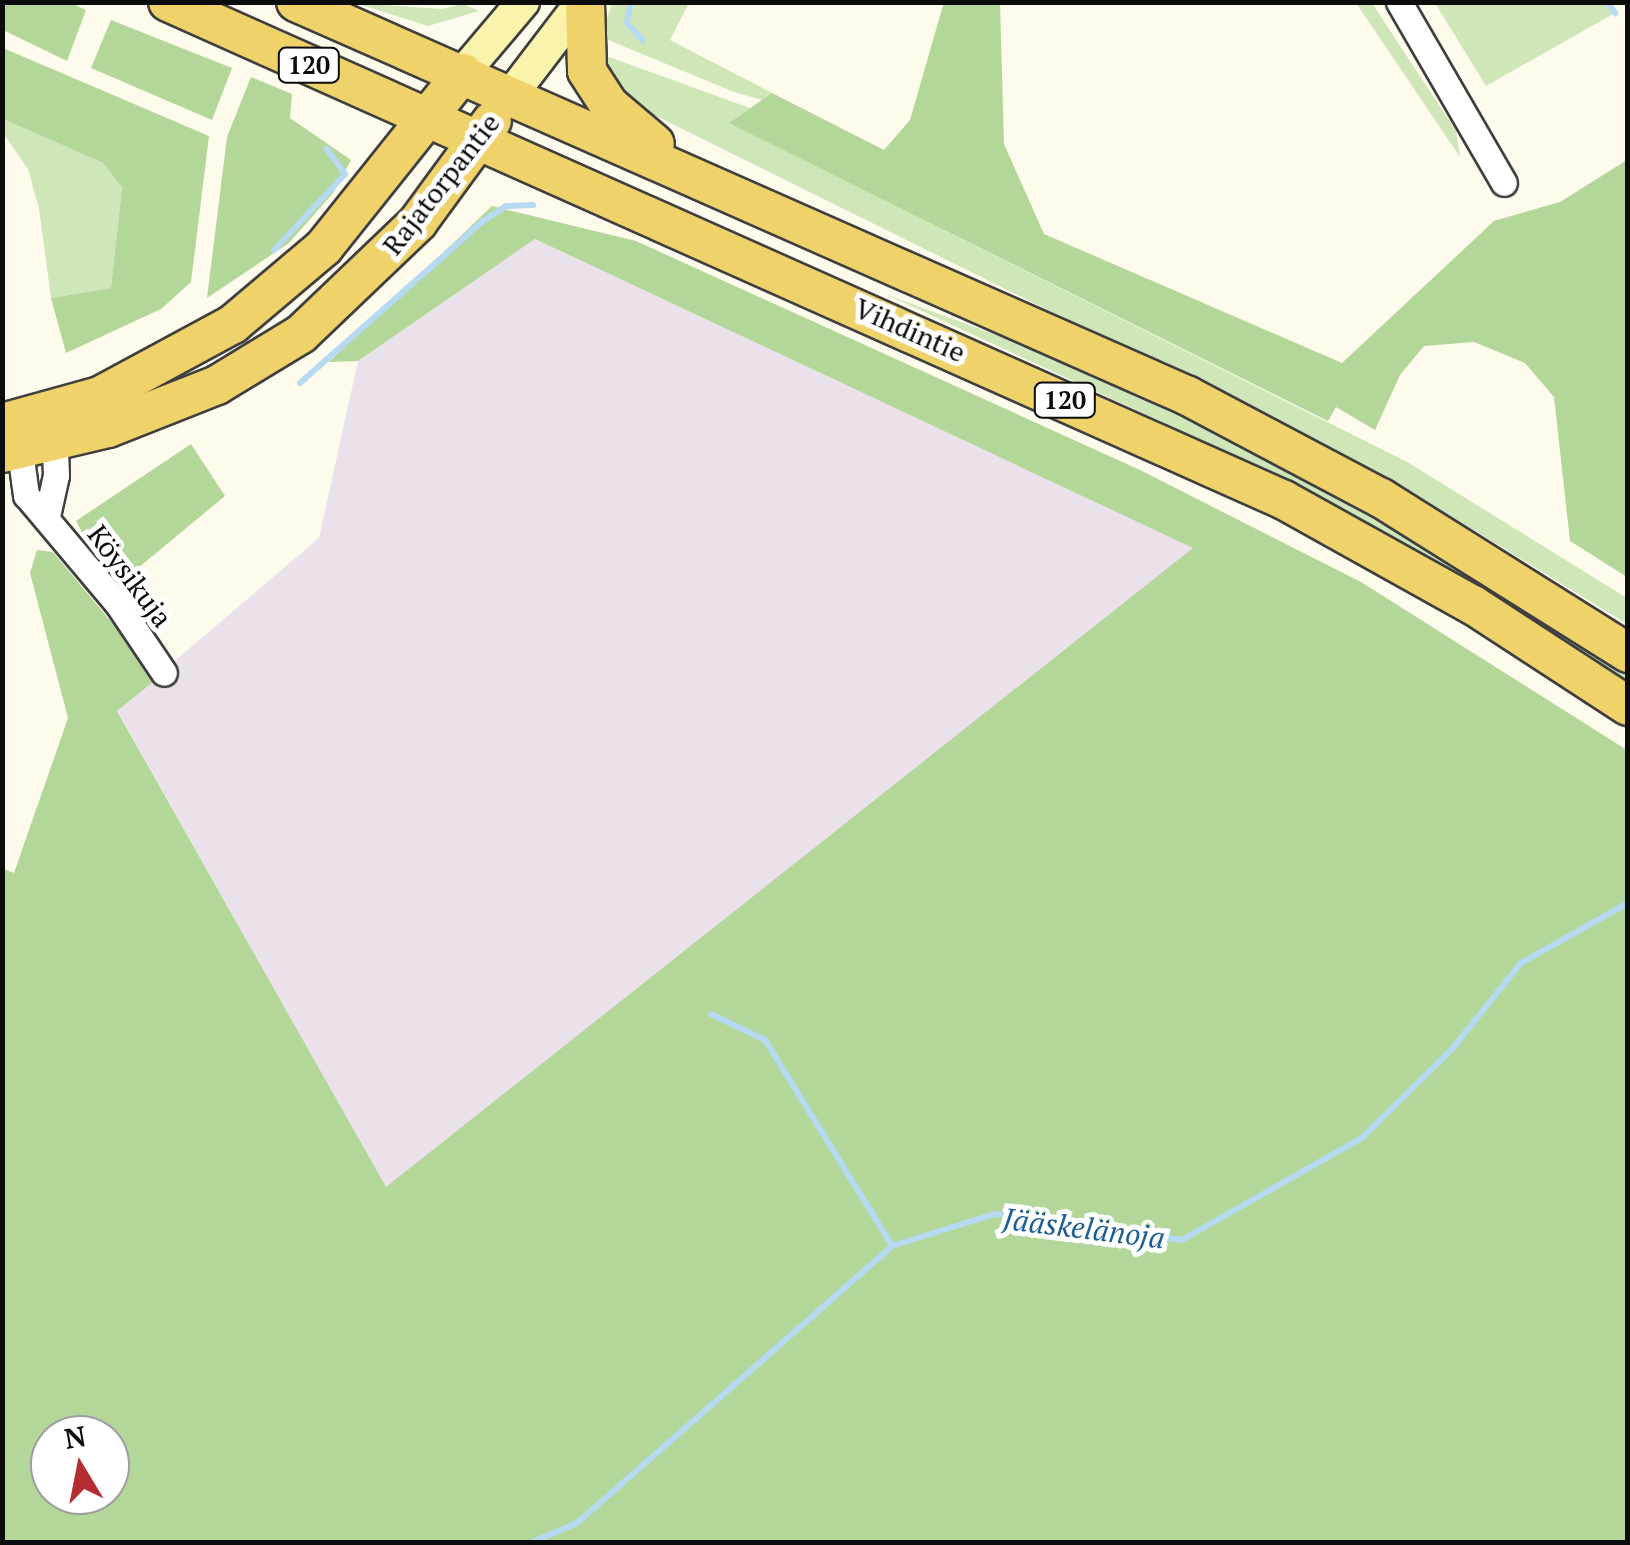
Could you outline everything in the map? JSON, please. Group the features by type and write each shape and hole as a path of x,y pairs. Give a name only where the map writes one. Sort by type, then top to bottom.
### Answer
{"main road":[{"name":"Vihdintie","path":"168,2 1284,500 1473,604 1628,706"},
{"name":"Vihdintie","path":"296,2 706,180 1295,450 1488,561 1628,653"},
{"name":"Rajatorpantie","path":"25,434 233,324 324,248 522,2"},
{"name":"Rajatorpantie","path":"25,434 216,384 300,334 418,222 584,2"},
{"path":"584,2 582,54 595,87 628,124 706,180"}],"street":[{"path":"1399,2 1504,182"},
{"name":"Köysikuja","path":"25,434 26,496 47,516 164,673"},
{"name":"Köysikuja","path":"25,434 47,516"}],"shaded area":[{"path":"535,239 1194,548 386,1188 117,710 319,538 358,361"}],"green space":[{"path":"944,2 1000,3 1004,144 1044,234 1342,363 1494,221 1560,202 1627,160 1627,577 1570,541 1554,397 1525,363 1474,342 1424,346 1400,375 1375,430 1336,407 1328,421 729,123 772,93 884,150 910,120"},
{"path":"2,3 71,3 86,10 67,61 3,30"},
{"path":"355,3 442,9 463,4 479,11 428,26"},
{"path":"612,3 689,3 670,40 772,93 762,100 734,92 601,37"},
{"path":"1356,3 1372,3 1456,131 1460,157"},
{"path":"1435,3 1607,3 1615,13 1486,86"},
{"path":"111,20 232,68 212,120 91,68"},
{"path":"3,48 209,136 191,282 161,309 66,353 51,298 111,288 122,187 103,163 3,119"},
{"path":"609,57 750,108 730,123 1409,463 1627,598 1627,624 1397,483 634,105 599,62"},
{"path":"251,77 292,94 290,118 351,160 333,193 289,243 207,298 227,137"},
{"path":"3,119 103,163 122,186 111,288 51,298 39,209 28,169 3,133"},
{"path":"492,206 636,241 1140,470 1361,582 1627,750 1627,1542 3,1542 2,868 14,873 68,718 30,573 37,550 53,552 158,678 117,711 386,1187 1193,548 535,239 358,361 329,362"},
{"path":"885,294 1078,365 1185,415 1481,579 1627,674 1627,681 1487,589 1292,482"},
{"path":"191,444 225,496 132,573 96,558 76,521"}],"waterway":[{"path":"631,2 627,23 643,41"},
{"path":"1607,2 1615,13"},
{"path":"274,250 345,174 327,149"},
{"path":"300,383 483,221 506,206 533,205"},
{"name":"Jääskelänoja","path":"533,1542 577,1523 892,1246 995,1214 1182,1240 1363,1137 1452,1049 1521,963 1628,903"},
{"path":"711,1014 765,1040 892,1246"}]}
